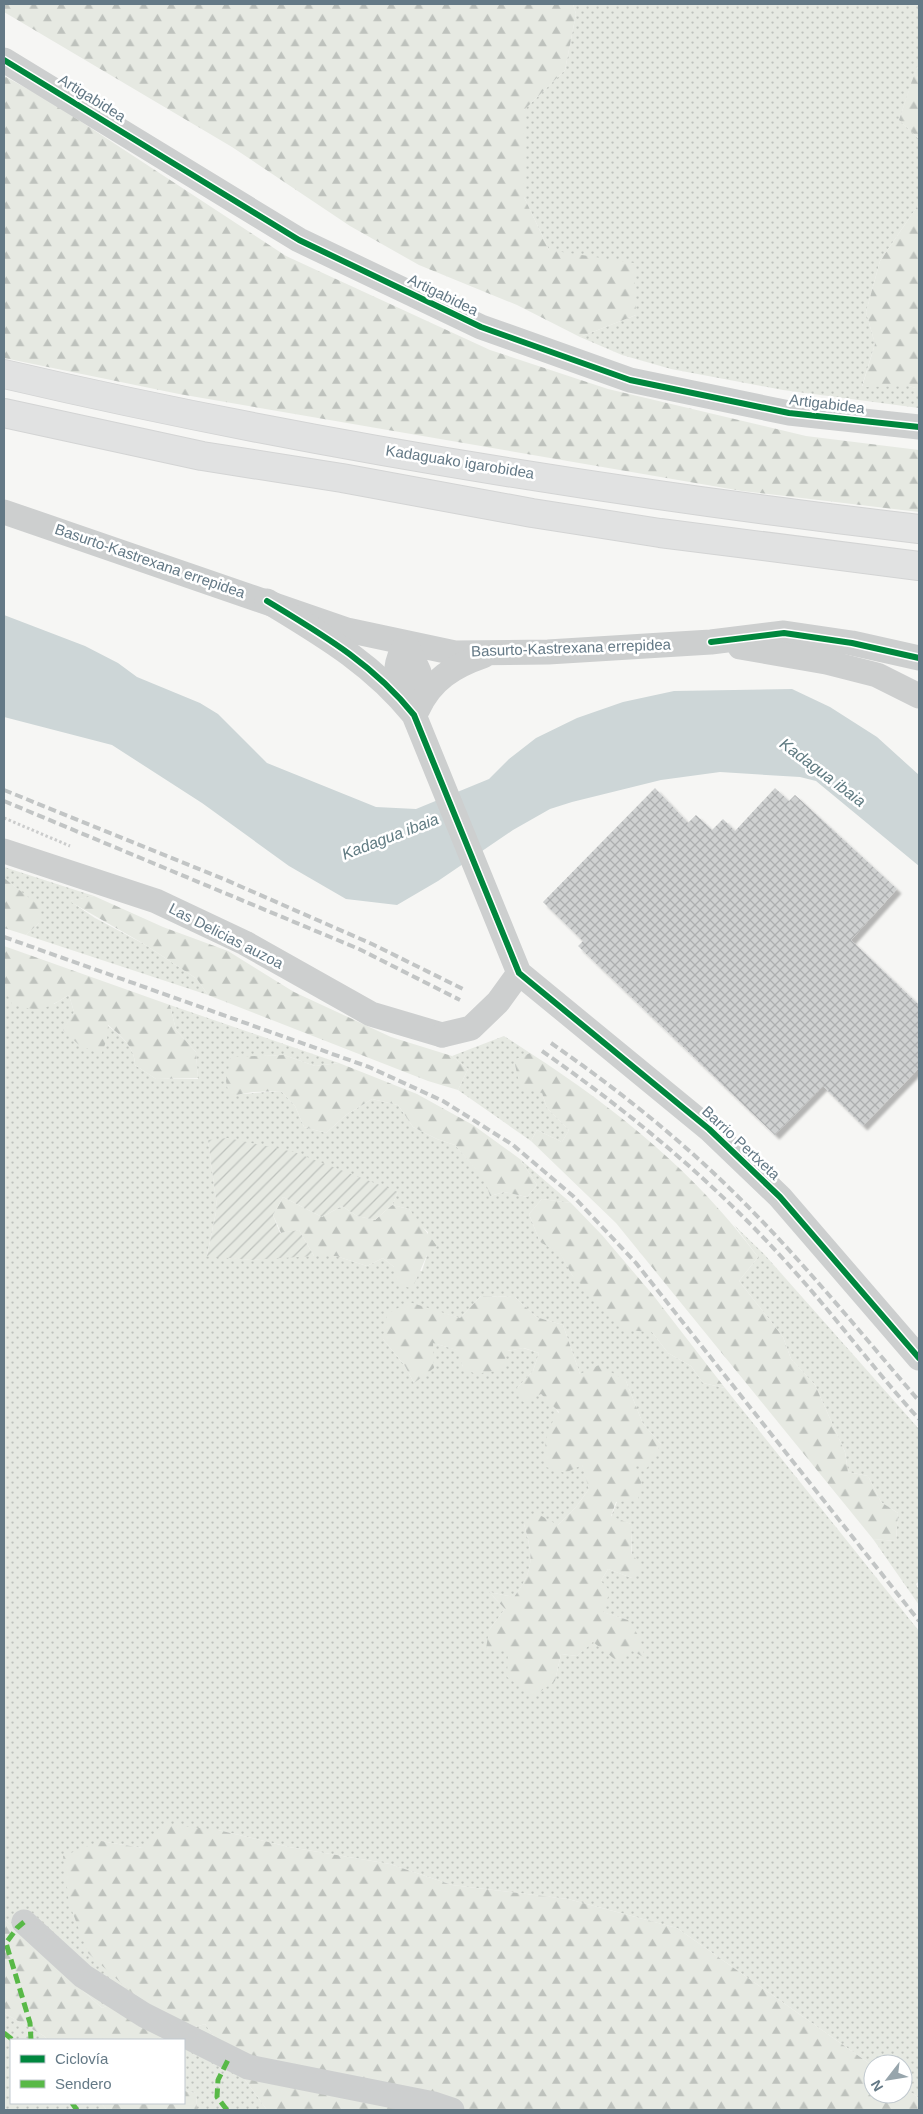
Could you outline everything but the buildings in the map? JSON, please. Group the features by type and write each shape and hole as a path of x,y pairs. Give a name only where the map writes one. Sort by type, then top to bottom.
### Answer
{"highway":[{"name":"Kadaguako igarobidea","path":"4,374 148,405 446,461 728,505 919,529"},
{"path":"4,413 202,456 342,478 532,513 660,533 919,566"}],"street":[{"name":"Artigabidea","path":"4,60 299,240 481,327 630,380 789,413 919,428"},
{"name":"Basurto-Kastrexana errepidea","path":"4,512 347,630 455,653 548,652 711,642 784,633 852,643 919,658"},
{"path":"267,601 346,650 398,695 415,714 519,973"},
{"name":"Basurto-Kastrexana errepidea","path":"711,642 826,662 877,675 919,696"},
{"path":"398,695 396,668 399,654 406,644"},
{"path":"406,644 419,672 415,714"},
{"path":"415,714 423,697 438,679 461,664 491,653"},
{"name":"Las Delicias auzoa","path":"4,851 156,901 246,943 370,1014 442,1035 471,1028 498,1002 519,973"},
{"name":"Barrio Pertxeta","path":"519,973 709,1129 780,1196 919,1358"},
{"path":"24,1922 83,1976 144,2014 248,2068 434,2104 452,2110"}],"green space":[{"path":"4,4 573,4 576,14 565,70 524,110 524,197 549,250 634,263 636,315 580,337 517,305 419,265 350,226 232,147 4,12"},
{"path":"573,4 919,4 919,67 917,67 899,120 919,139 919,204 880,261 866,312 875,344 862,386 909,386 919,389 919,408 783,390 671,369 622,355 580,337 636,315 549,250 524,197 524,110 565,70 576,14"},
{"path":"917,66 919,67 919,139 899,120"},
{"path":"4,76 48,100 286,256 490,350 608,389 806,436 919,450 919,512 742,491 179,394 4,358"},
{"path":"919,204 919,389 909,386 862,387 875,344 866,312 880,261"},
{"path":"4,867 94,896 70,901 95,918 144,944 197,979 208,995 26,935 39,923 19,890 4,878"},
{"path":"4,878 41,907 39,923 26,935 4,928"},
{"path":"94,896 163,927 228,951 294,992 391,1037 452,1056 468,1069 458,1090 428,1081 208,995 197,979 144,944 69,901"},
{"path":"4,946 170,1005 176,1030 196,1052 198,1078 156,1079 135,1065 130,1047 108,1025 107,1039 101,1055 78,1044 63,1030 74,1012 69,995 47,1007 36,1009 12,1004 4,988"},
{"path":"4,988 54,1004 69,995 74,1012 63,1031 107,1039 107,1025 130,1047 135,1065 156,1079 198,1079 196,1052 176,1030 170,1005 339,1063 315,1066 284,1055 263,1056 229,1095 281,1091 295,1106 304,1127 326,1133 346,1115 372,1099 398,1105 413,1127 437,1139 455,1145 486,1180 490,1196 504,1192 527,1197 537,1185 520,1159 571,1203 542,1199 529,1214 540,1242 560,1252 572,1275 652,1332 668,1353 691,1366 703,1383 725,1388 919,1631 919,2098 913,2094 913,2054 863,2054 863,2059 677,1928 568,1899 452,1885 390,1864 289,1847 218,1830 142,1848 101,1841 132,1993 102,2008 4,1919","holes":["208,1140 398,1192 392,1205 409,1209 418,1223 428,1232 427,1255 422,1271 394,1267 383,1258 367,1266 336,1256 290,1256 251,1260 207,1255 217,1207","481,1296 515,1297 536,1317 563,1325 580,1374 626,1381 643,1424 661,1444 632,1464 611,1517 631,1524 632,1578 608,1569 601,1581 602,1612 628,1620 603,1649 593,1641 577,1656 561,1654 555,1681 508,1649 489,1630 505,1609 489,1592 514,1597 529,1570 530,1554 524,1524 558,1525 576,1507 589,1489 578,1451 556,1410 540,1394 517,1388 533,1371 539,1353 523,1348 507,1351 463,1367 458,1350 433,1343 414,1383 405,1366 383,1339 439,1312 460,1318"]},
{"path":"504,1036 530,1053 515,1060 542,1093 547,1108 569,1130 562,1142 537,1130 531,1141 458,1090 468,1069 452,1056"},
{"path":"530,1053 594,1097 654,1145 709,1198 758,1257 739,1281 783,1337 791,1359 815,1385 845,1452 848,1472 868,1476 881,1502 898,1513 896,1541 873,1539 616,1223 531,1141 537,1130 562,1142 569,1130 547,1108 542,1093 520,1087 514,1060"},
{"path":"284,1055 315,1066 339,1063 417,1094 473,1125 520,1159 537,1185 527,1197 504,1192 490,1196 485,1180 455,1145 437,1139 413,1127 398,1105 372,1099 346,1115 326,1133 304,1127 295,1106 281,1091 253,1092 229,1096 226,1081 231,1057"},
{"path":"228,1138 294,1152 398,1192 392,1205 375,1220 357,1216 342,1206 322,1217 283,1197 273,1215 280,1233 299,1230 314,1256 251,1260 207,1256 217,1207 208,1140"},
{"path":"283,1197 322,1217 342,1206 357,1216 375,1220 392,1205 409,1209 437,1246 427,1255 412,1289 397,1283 394,1267 383,1258 367,1266 336,1256 314,1256 299,1230 281,1233 273,1215"},
{"path":"542,1199 571,1203 602,1235 653,1295 725,1388 703,1383 691,1366 668,1353 652,1332 625,1330 572,1275 560,1253 540,1242 529,1214"},
{"path":"734,1225 764,1254 919,1429 919,1581 916,1584 919,1590 919,1605 873,1539 896,1541 898,1513 881,1502 868,1476 848,1472 845,1452 815,1385 791,1359 783,1337 739,1281 758,1257"},
{"path":"481,1296 515,1297 536,1317 563,1325 580,1374 599,1365 626,1381 643,1424 661,1444 647,1468 632,1464 641,1482 638,1500 616,1502 611,1516 631,1524 631,1553 643,1568 632,1578 608,1569 601,1581 610,1591 603,1612 628,1620 640,1638 645,1658 631,1650 617,1661 593,1642 577,1656 561,1654 555,1681 534,1696 507,1677 508,1650 486,1649 489,1630 505,1609 489,1592 514,1597 526,1578 529,1570 530,1554 524,1524 536,1513 558,1525 576,1507 589,1489 582,1465 565,1473 546,1467 546,1438 559,1412 541,1394 523,1402 517,1388 533,1371 539,1353 524,1348 507,1351 503,1370 475,1374 463,1367 457,1350 433,1343 434,1368 414,1383 405,1366 383,1339 387,1314 409,1302 460,1318"},
{"path":"162,1824 218,1830 289,1847 390,1864 452,1885 568,1899 677,1928 863,2059 863,2104 913,2104 913,2094 919,2098 919,2110 267,2110 205,2024 156,2039 47,2039 4,2013 4,1919 102,2008 132,1993 88,1953 69,1903 63,1856 101,1841 142,1848"},
{"path":"4,2013 47,2039 10,2039 10,2104 102,2104 107,2110 4,2110"},
{"path":"205,2024 267,2110 197,2110 196,2093 185,2091 185,2039 156,2039"},
{"path":"185,2091 196,2093 197,2110 107,2110 102,2104 185,2104"}],"water":[{"name":"Kadagua ibaia","path":"4,615 85,646 118,663 137,677 200,703 218,714 267,763 376,807 416,809 489,779 509,759 536,738 577,718 623,702 674,691 792,689 830,707 877,737 919,775 919,866 816,781 800,777 720,772 661,780 550,809 513,830 438,881 397,905 346,899 289,866 202,803 112,745 4,717"}],"railway":[{"path":"4,790 226,880 372,944 465,990"},
{"path":"4,801 359,949 460,1000"},
{"path":"4,937 369,1067 443,1101 513,1145 573,1196 636,1263 919,1621"},
{"path":"551,1043 639,1109 722,1181 799,1261 919,1401"},
{"path":"542,1051 643,1127 707,1182 737,1211 811,1290 919,1419"}],"marked path":[{"path":"24,1922 6,1943 30,2023 31,2039"},
{"path":"4,2033 12,2039"},
{"path":"227,2110 217,2097 218,2080 229,2058"},
{"path":"73,2104 77,2110"}],"cycle path":[{"path":"4,60 299,240 481,327 630,380 789,413 919,427"},
{"path":"267,601 308,626 364,665 382,680 414,715 519,973 709,1129 780,1197 919,1358"},
{"path":"711,642 784,633 852,643 919,658"}]}
